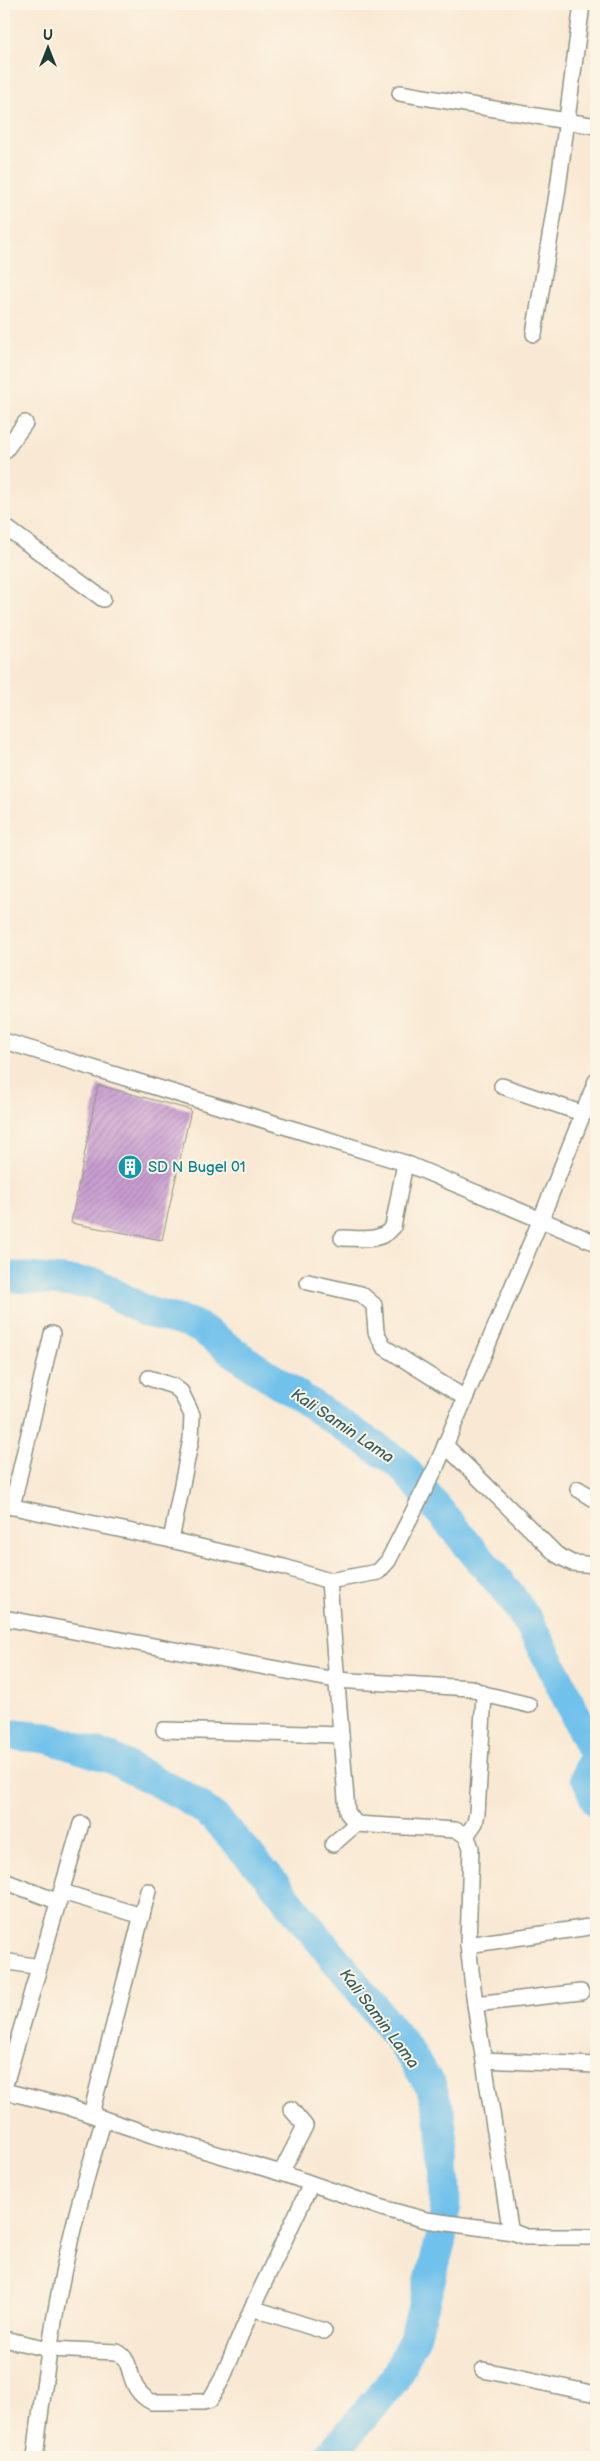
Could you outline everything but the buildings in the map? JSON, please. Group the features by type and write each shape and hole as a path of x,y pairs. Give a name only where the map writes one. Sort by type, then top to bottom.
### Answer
{"street":[{"path":"534,334 558,188 582,4"},
{"path":"400,93 596,126"},
{"path":"4,452 24,423"},
{"path":"4,526 103,599"},
{"path":"4,1041 405,1163 596,1243"},
{"path":"52,1334 8,1506 171,1540 284,1567 329,1581 368,1575 383,1567 445,1445 541,1219 596,1081"},
{"path":"502,1086 584,1114"},
{"path":"342,1238 372,1239 388,1233 393,1227 405,1163"},
{"path":"308,1282 361,1294 368,1299 374,1305 376,1332 384,1347 465,1398"},
{"path":"149,1378 172,1386 181,1392 192,1415 191,1439 171,1540"},
{"path":"445,1445 557,1555 572,1563 596,1565"},
{"path":"578,1489 596,1500"},
{"path":"329,1581 335,1680 347,1812 356,1824"},
{"path":"4,1618 335,1680 472,1688 484,1694 529,1705"},
{"path":"466,1836 475,1823 477,1813 484,1694"},
{"path":"164,1730 341,1735"},
{"path":"81,1824 4,2089 281,2173 382,2208 426,2220 512,2232 526,2237 596,2237"},
{"path":"333,1844 356,1824 455,1830 466,1836 471,1848 468,1945 507,2216 512,2232"},
{"path":"4,1881 60,1897 142,1916"},
{"path":"34,2457 49,2349 69,2246 148,1891"},
{"path":"468,1945 596,1926"},
{"path":"4,1961 39,1967"},
{"path":"475,2004 581,1992"},
{"path":"485,2060 596,2065"},
{"path":"281,2173 305,2126 292,2108"},
{"path":"4,2339 49,2349 117,2352 122,2355 129,2367 136,2389 152,2402 203,2402 210,2400 222,2379 252,2308 311,2184"},
{"path":"252,2308 324,2331"},
{"path":"483,2370 596,2394"}],"waterway":[{"name":"Kali Samin Lama","path":"4,1276 97,1284 147,1312 189,1323 202,1329 249,1363 399,1463 510,1595 529,1623 592,1750 594,1756 586,1776 596,1801"},
{"name":"Kali Samin Lama","path":"4,1734 47,1738 111,1758 184,1796 214,1817 274,1883 404,2045 431,2086 439,2111 444,2152 445,2204 441,2239 415,2337 394,2380 329,2457"}],"place":[{"name":"SD N Bugel 01","path":"130,1167"}]}
